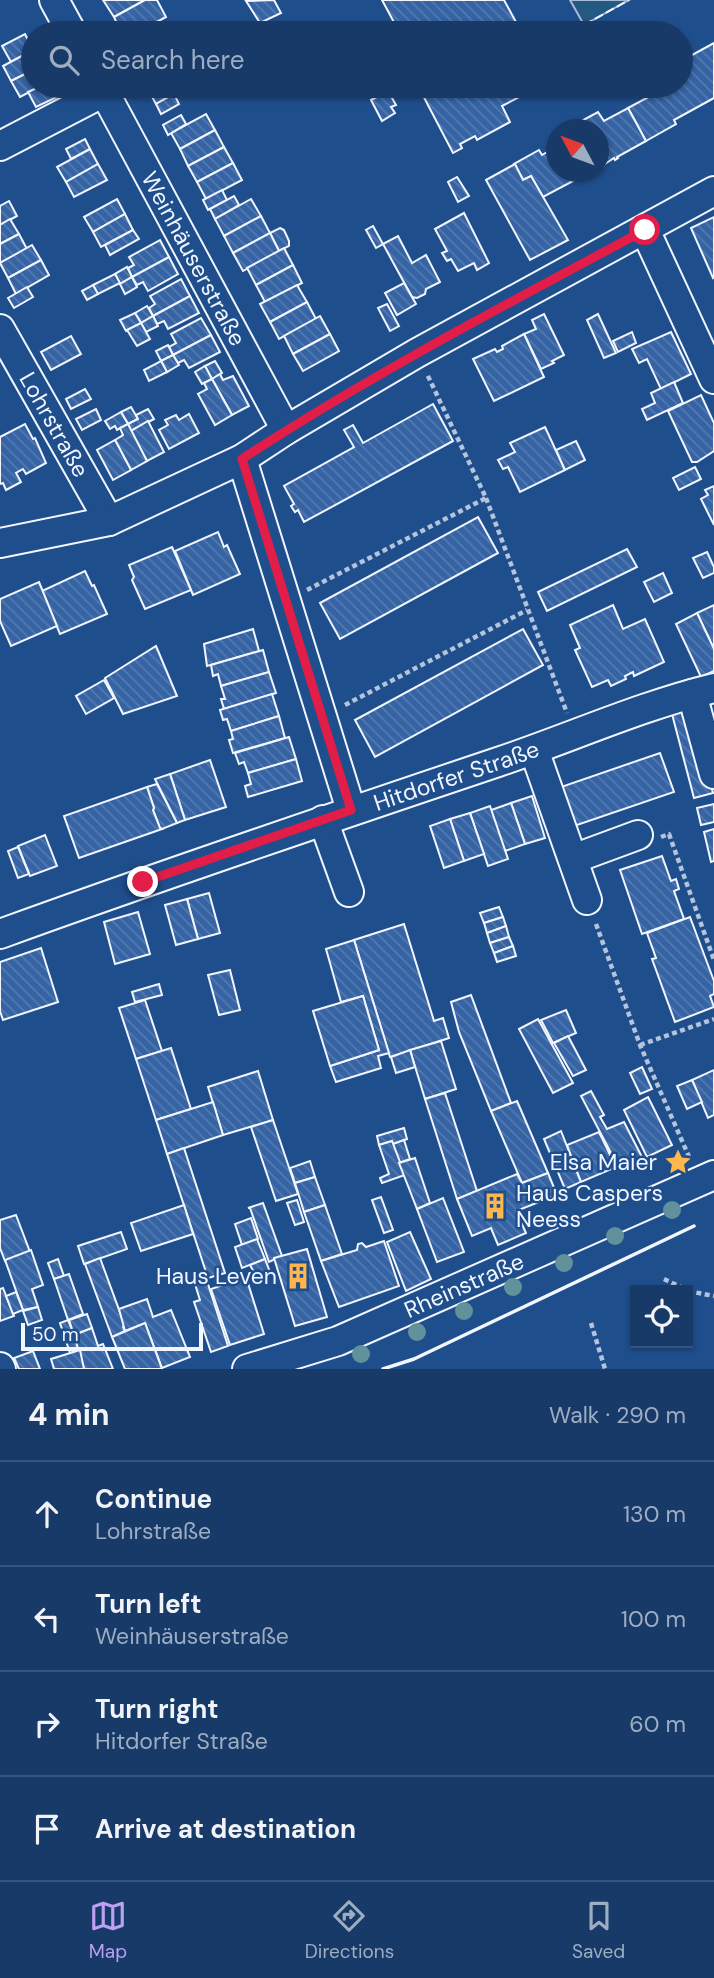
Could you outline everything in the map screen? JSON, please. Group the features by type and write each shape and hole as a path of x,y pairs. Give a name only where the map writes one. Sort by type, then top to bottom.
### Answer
{"street":[{"path":"54,0 65,21"},
{"path":"0,146 87,98"},
{"name":"Weinhäuserstraße","path":"108,98 286,430"},
{"path":"0,543 108,521 242,459 417,353 714,191"},
{"path":"645,230 714,379"},
{"name":"Lohrstraße","path":"0,329 108,521"},
{"path":"242,459 351,810"},
{"path":"703,691 714,774"},
{"name":"Hitdorfer Straße","path":"0,934 351,810 703,691"},
{"path":"534,750 587,900"},
{"path":"323,820 349,892"},
{"path":"573,859 638,835"},
{"name":"Rheinstraße","path":"247,1369 338,1340 707,1178"}],"path":[{"path":"417,353 486,498 576,735"},
{"path":"287,600 486,498"},
{"path":"323,716 527,610"},
{"path":"638,835 641,844 669,834 714,960"},
{"path":"587,900 640,1045 707,1178"},
{"path":"640,1045 714,1019"},
{"path":"664,1279 676,1285"},
{"path":"693,1292 714,1296"},
{"path":"591,1323 605,1369"}],"shaded area":[{"path":"570,0 629,0 591,21 582,21"}],"building":[{"path":"103,0 145,0 114,17"},
{"path":"145,0 157,0 166,17 158,21 116,21 114,17"},
{"path":"274,0 281,13 259,21 246,1"},
{"path":"382,0 504,0 515,21 393,21"},
{"path":"21,36 21,57 11,62 2,46"},
{"path":"714,43 714,98 674,120 676,124 646,141 628,108 647,98 693,98 693,54"},
{"path":"21,56 21,76 11,81 3,66"},
{"path":"21,76 21,96 20,97 11,81"},
{"path":"31,98 55,98 36,107"},
{"path":"153,98 167,98 156,104"},
{"path":"167,98 176,98 179,104 161,114 156,104"},
{"path":"392,98 396,105 391,107 395,113 382,121 371,100"},
{"path":"424,98 517,98 502,106 510,122 477,140 475,136 460,144 462,148 453,153"},
{"path":"628,108 646,141 609,161 608,119"},
{"path":"598,112 603,119 585,119"},
{"path":"206,114 215,130 180,149 171,133"},
{"path":"181,115 186,124 168,135 163,125"},
{"path":"215,130 224,147 188,166 180,149"},
{"path":"85,139 90,149 71,159 66,149"},
{"path":"224,147 233,163 197,182 188,166"},
{"path":"90,149 98,164 66,182 57,167"},
{"path":"539,150 542,155 546,153 546,182 571,182 543,197 531,176 523,180 514,164"},
{"path":"233,163 242,180 206,199 197,182"},
{"path":"98,164 107,180 74,197 66,182"},
{"path":"515,164 523,180 531,176 568,240 530,260 486,180"},
{"path":"457,177 469,196 458,202 448,182"},
{"path":"222,190 227,200 208,210 203,200"},
{"path":"234,196 239,205 215,219 210,209"},
{"path":"117,199 125,214 93,232 84,217"},
{"path":"251,199 261,216 224,236 215,219"},
{"path":"9,201 17,216 0,225 0,206"},
{"path":"464,213 489,263 477,270 474,263 458,271 451,259 447,261 442,253 447,251 435,229"},
{"path":"125,214 133,230 101,247 93,232"},
{"path":"261,216 270,233 233,253 224,236"},
{"path":"714,217 714,277 713,278 691,228"},
{"path":"10,219 19,234 0,244 0,225"},
{"path":"373,226 383,244 376,248 366,230"},
{"path":"280,228 284,230 289,246 279,251 270,233"},
{"path":"133,230 139,239 110,255 105,245"},
{"path":"270,233 279,251 243,271 233,253"},
{"path":"19,234 27,249 0,263 0,244"},
{"path":"398,236 412,263 426,255 440,282 426,289 425,294 417,298 412,297 383,244"},
{"path":"160,240 169,257 132,277 128,268 134,265 129,257"},
{"path":"32,245 41,260 8,278 0,263"},
{"path":"284,248 293,265 256,285 247,268"},
{"path":"169,257 178,274 148,291 143,282 137,285 132,277"},
{"path":"41,260 49,275 16,294 8,278"},
{"path":"293,265 302,283 265,302 256,285"},
{"path":"127,267 132,277 120,284 115,274"},
{"path":"115,274 120,283 98,294 93,285"},
{"path":"132,277 137,287 125,294 120,284"},
{"path":"181,279 190,296 153,316 149,308 155,304 150,296"},
{"path":"404,283 416,304 397,315 385,293"},
{"path":"93,285 98,294 87,300 82,291"},
{"path":"297,285 307,302 270,322 260,304"},
{"path":"27,287 33,297 14,308 8,298"},
{"path":"190,296 199,313 168,329 164,321 157,324 153,316"},
{"path":"307,302 316,319 279,339 270,322"},
{"path":"387,304 399,326 390,331 378,308"},
{"path":"147,306 153,316 141,323 135,313"},
{"path":"135,313 141,323 126,331 120,320"},
{"path":"544,314 564,355 541,369 524,334 536,329 532,320"},
{"path":"598,314 616,353 604,358 587,320"},
{"path":"153,316 158,326 146,332 141,323"},
{"path":"320,316 330,334 293,354 284,336"},
{"path":"201,318 211,335 173,355 169,347 176,343 171,334"},
{"path":"141,323 150,339 137,346 127,330"},
{"path":"632,332 636,343 618,352 613,341"},
{"path":"671,332 691,374 661,389 647,359 639,363 632,349"},
{"path":"330,334 339,351 303,371 293,354"},
{"path":"524,334 544,377 494,401 473,359 495,349 497,352 503,349 502,346"},
{"path":"211,335 220,352 189,368 184,360 178,363 173,355"},
{"path":"71,336 81,354 51,370 41,352"},
{"path":"168,345 173,355 161,361 156,351"},
{"path":"173,355 179,365 167,372 161,361"},
{"path":"161,361 167,372 149,381 144,370"},
{"path":"215,361 222,373 212,379 205,366"},
{"path":"205,366 212,379 202,384 195,372"},
{"path":"220,374 223,380 233,376 249,406 232,415 212,379"},
{"path":"212,379 232,415 215,425 198,394 207,389 204,383"},
{"path":"674,382 683,403 647,420 642,409 655,403 651,393"},
{"path":"85,389 91,399 71,409 66,399"},
{"path":"701,395 714,423 714,451 697,462 692,462 668,411"},
{"path":"433,404 453,441 304,522 298,510 295,512 291,506 294,504 284,486 354,447 344,430 353,425 363,443"},
{"path":"131,407 138,419 128,424 121,412"},
{"path":"96,409 101,420 82,430 76,419"},
{"path":"148,409 154,419 131,431 128,424 138,419 136,415"},
{"path":"121,412 128,424 117,430 115,426 110,429 105,421"},
{"path":"189,414 199,433 169,449 159,430 168,425 165,420 176,415 179,420"},
{"path":"148,421 164,452 147,461 131,431"},
{"path":"25,424 33,439 35,438 46,463 26,474 23,469 16,473 21,482 6,490 3,483 0,484 0,437"},
{"path":"128,424 147,461 131,470 115,440 123,435 120,428"},
{"path":"545,427 565,470 520,492 508,467 503,469 498,460 515,452 510,443"},
{"path":"115,440 131,470 113,480 97,450"},
{"path":"576,441 585,460 565,470 556,450"},
{"path":"695,467 701,479 679,490 673,478"},
{"path":"714,486 714,525 701,499 708,495 705,490"},
{"path":"478,517 498,553 340,639 320,603"},
{"path":"218,532 240,574 193,595 175,551"},
{"path":"172,547 191,590 145,609 132,580 134,577 129,565"},
{"path":"627,549 637,567 547,611 538,592"},
{"path":"707,552 714,573 703,578 693,558"},
{"path":"85,571 107,614 60,634 42,591"},
{"path":"663,573 672,593 654,602 644,582"},
{"path":"39,582 57,626 11,646 0,621 0,599"},
{"path":"613,605 623,629 645,619 664,662 634,676 633,672 625,676 626,679 611,686 608,680 592,687 575,650 580,648 570,625"},
{"path":"714,605 714,649 697,613"},
{"path":"697,613 714,649 714,671 701,677 676,624"},
{"path":"253,629 259,651 207,666 204,644"},
{"path":"523,629 543,665 375,757 355,720"},
{"path":"156,646 177,696 123,714 105,678"},
{"path":"263,650 269,672 221,686 218,674 213,676 211,665"},
{"path":"269,672 276,693 224,709 221,699 225,699 221,686"},
{"path":"104,680 114,698 86,714 76,696"},
{"path":"272,694 279,716 231,731 227,719 223,720 220,710"},
{"path":"690,709 713,793 694,798 672,714"},
{"path":"279,716 285,738 233,753 229,740 233,739 231,731"},
{"path":"289,737 296,759 248,773 244,762 239,764 235,753"},
{"path":"660,753 674,792 574,826 561,787"},
{"path":"296,759 302,781 248,797 245,786 251,784 248,773"},
{"path":"210,760 226,807 185,820 170,774"},
{"path":"170,774 185,820 177,823 155,779"},
{"path":"157,784 177,823 162,829 147,787"},
{"path":"147,787 162,829 79,858 64,816"},
{"path":"532,796 545,838 525,844 511,803"},
{"path":"511,803 525,844 505,851 491,810"},
{"path":"714,804 714,822 701,825 697,808"},
{"path":"490,806 508,859 488,866 470,813"},
{"path":"470,813 484,854 464,861 450,819"},
{"path":"450,819 464,861 444,868 430,826"},
{"path":"714,829 714,861 711,862 704,832"},
{"path":"45,835 57,866 30,876 18,846"},
{"path":"18,847 29,874 18,878 8,851"},
{"path":"662,856 671,881 676,879 679,889 674,891 684,919 642,934 620,870"},
{"path":"209,893 220,933 198,939 187,899"},
{"path":"187,899 198,939 176,945 165,905"},
{"path":"499,907 503,917 484,923 480,913"},
{"path":"138,912 150,954 115,964 104,922"},
{"path":"503,917 506,926 487,933 484,923"},
{"path":"690,917 714,981 714,994 710,996 714,1007 675,1022 652,959 656,958 647,933"},
{"path":"404,924 434,1021 443,1018 449,1038 390,1057 354,940"},
{"path":"506,926 509,937 490,943 487,933"},
{"path":"509,937 513,946 494,953 490,943"},
{"path":"354,940 389,1053 378,1056 381,1068 336,1082 330,1066 379,1050 363,996 341,1002 326,949"},
{"path":"513,946 516,956 497,962 494,953"},
{"path":"41,948 58,1002 3,1020 0,1011 0,962"},
{"path":"230,970 240,1010 219,1015 208,975"},
{"path":"159,984 162,995 135,1002 132,992"},
{"path":"471,995 511,1103 491,1111 459,1032 451,1002"},
{"path":"363,996 379,1050 330,1066 313,1011"},
{"path":"145,1000 162,1051 136,1059 119,1008"},
{"path":"566,1010 576,1033 553,1043 541,1020"},
{"path":"538,1019 573,1083 553,1093 519,1029"},
{"path":"568,1036 586,1070 573,1076 554,1043"},
{"path":"441,1041 456,1089 425,1099 410,1050"},
{"path":"171,1048 191,1109 156,1120 136,1059"},
{"path":"410,1050 415,1067 396,1073 391,1057"},
{"path":"642,1067 652,1089 640,1094 630,1073"},
{"path":"714,1070 714,1115 708,1118 692,1080"},
{"path":"258,1071 273,1120 223,1135 208,1087"},
{"path":"692,1080 702,1102 687,1109 677,1086"},
{"path":"591,1091 604,1115 600,1117 607,1129 624,1122 643,1159 620,1170 581,1096"},
{"path":"445,1093 477,1191 457,1199 425,1099"},
{"path":"648,1097 672,1145 647,1157 624,1110"},
{"path":"517,1101 548,1173 522,1183 491,1111"},
{"path":"213,1102 223,1135 167,1154 156,1120"},
{"path":"273,1120 298,1194 276,1201 251,1127"},
{"path":"404,1128 407,1139 379,1145 377,1136"},
{"path":"561,1131 581,1182 565,1189 544,1139"},
{"path":"599,1132 616,1167 581,1182 567,1145"},
{"path":"404,1140 410,1159 399,1163 393,1144"},
{"path":"392,1141 405,1175 382,1183 380,1178 389,1174 379,1145"},
{"path":"184,1148 225,1273 208,1278 167,1154"},
{"path":"415,1158 430,1203 417,1209 399,1163"},
{"path":"310,1161 315,1177 295,1183 290,1168"},
{"name":"Haus Caspers Neess","path":"548,1173 557,1195 516,1211 526,1233 498,1245 491,1228 472,1236 457,1199 517,1174 522,1183"},
{"path":"315,1177 325,1205 304,1212 295,1183"},
{"path":"381,1197 393,1230 384,1233 372,1200"},
{"path":"443,1198 464,1252 437,1262 417,1209"},
{"path":"297,1200 304,1222 295,1225 287,1203"},
{"path":"263,1203 282,1256 269,1262 248,1208"},
{"path":"184,1205 193,1234 141,1251 131,1223"},
{"path":"325,1205 342,1254 321,1261 304,1212"},
{"path":"16,1215 30,1252 5,1261 0,1248 0,1220"},
{"path":"251,1218 258,1239 242,1245 235,1224"},
{"path":"121,1232 127,1249 84,1264 78,1246"},
{"path":"410,1232 431,1279 406,1291 387,1242"},
{"path":"257,1239 265,1259 242,1268 235,1247"},
{"path":"384,1241 399,1286 339,1307 321,1261 357,1250 358,1244 362,1243 366,1247"},
{"name":"Haus Leven","path":"307,1249 327,1317 295,1326 274,1258"},
{"path":"31,1250 43,1285 32,1289 38,1307 23,1310 5,1260"},
{"path":"100,1258 125,1326 125,1331 112,1337 85,1264"},
{"path":"58,1259 64,1276 54,1279 48,1263"},
{"path":"265,1259 270,1272 256,1276 250,1265"},
{"path":"69,1274 83,1314 68,1320 54,1279"},
{"path":"246,1277 264,1334 230,1345 211,1289"},
{"path":"206,1278 228,1346 211,1352 194,1302 200,1300 194,1281"},
{"path":"3,1288 14,1316 0,1321 0,1289"},
{"path":"16,1292 23,1310 13,1314 6,1296"},
{"path":"147,1299 153,1317 171,1310 190,1357 162,1368 145,1323 125,1331 119,1309"},
{"path":"38,1307 42,1320 28,1325 23,1311"},
{"path":"87,1314 92,1328 74,1335 69,1320"},
{"path":"68,1320 80,1350 70,1353 60,1323"},
{"path":"145,1323 162,1369 125,1369 112,1337"},
{"path":"92,1328 98,1346 103,1344 113,1369 84,1369 74,1335"},
{"path":"80,1350 84,1369 54,1369 51,1359"},
{"path":"33,1351 40,1369 19,1369 14,1358"}],"fence":[{"path":"591,21 629,0"}],"wall":[{"path":"383,1369 414,1359 694,1226"}],"place":[{"name":"Elsa Maier","path":"678,1162"},
{"name":"Haus Caspers Neess","path":"495,1206"},
{"name":"Haus Leven","path":"298,1276"}],"route":[{"path":"143,882 351,810 242,459 417,353 645,230"}]}
